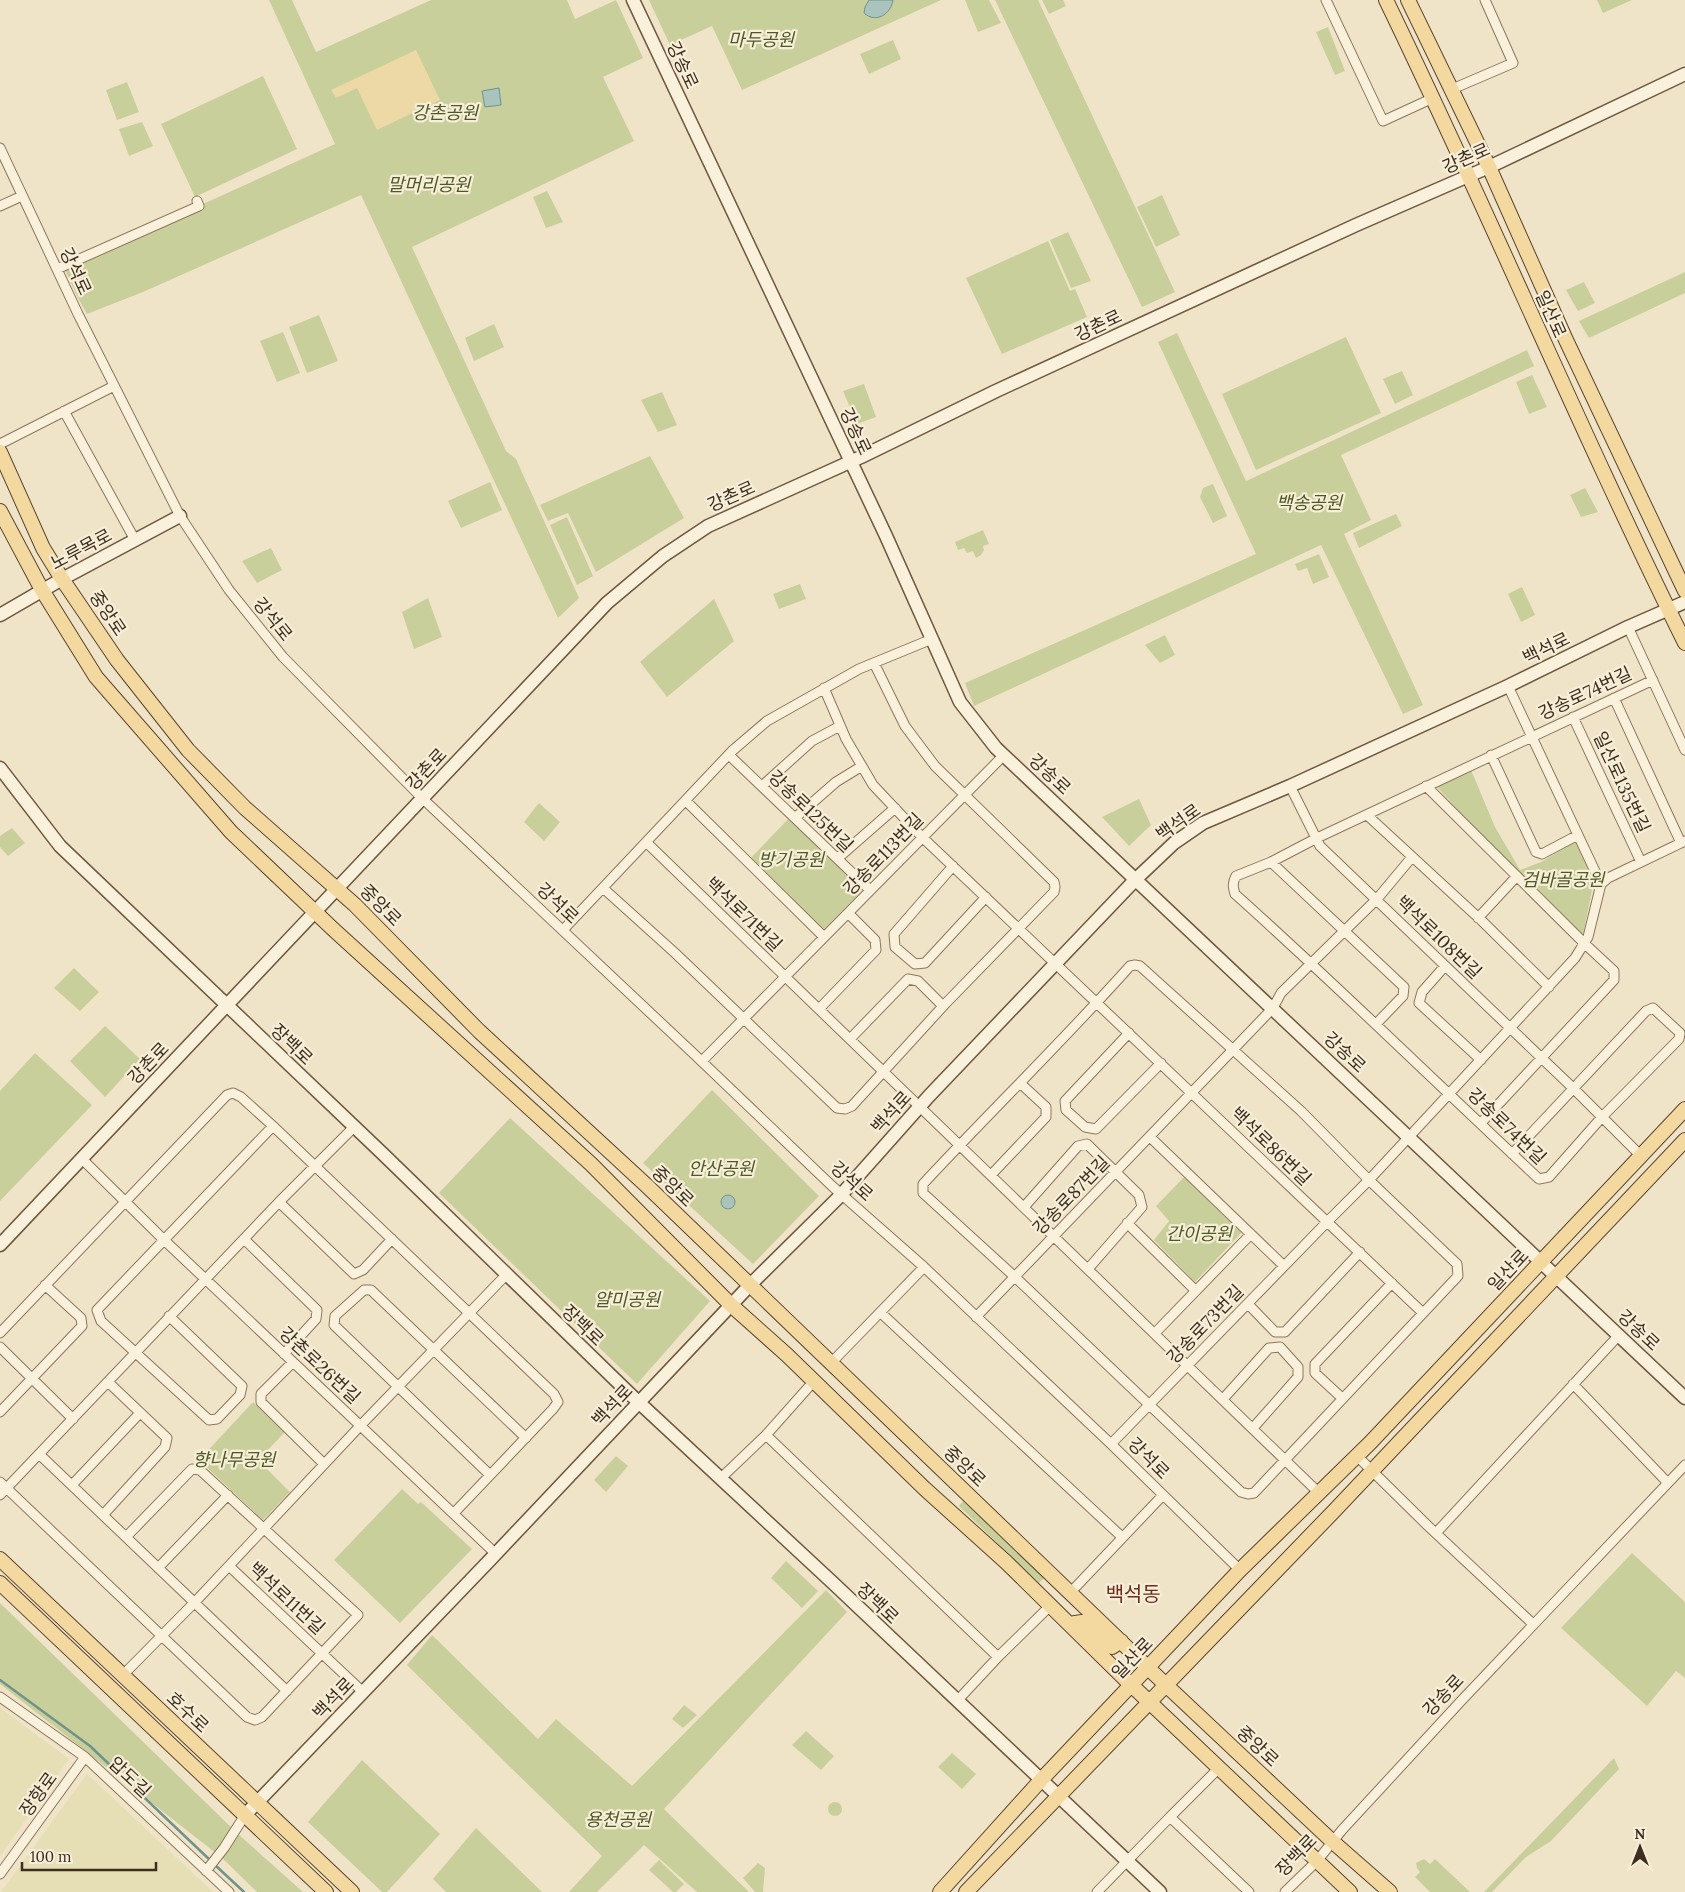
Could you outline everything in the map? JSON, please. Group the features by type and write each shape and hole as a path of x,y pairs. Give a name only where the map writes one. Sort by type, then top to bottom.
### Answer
{"main road":[{"name":"강송로","path":"633,0 851,462 960,702 1004,755 1685,1398"},
{"name":"일산로","path":"1386,0 1469,176 1595,455 1685,643"},
{"name":"일산로","path":"1408,0 1488,167 1566,340 1685,591"},
{"name":"강촌로","path":"0,1245 227,1006 314,911 607,604 662,556 708,526 851,462 996,391 1356,225 1469,176 1685,74"},
{"name":"중앙로","path":"0,452 43,548 62,579 118,660 188,750 245,808 337,888 479,1031 646,1185 1167,1686 1333,1842 1390,1892"},
{"path":"0,511 42,590 96,677 231,832 314,911 591,1164 731,1305 787,1355 925,1489 1006,1562 1131,1685 1350,1892"},
{"name":"노루목로","path":"0,615 62,579 180,516"},
{"name":"백석로","path":"245,1815 496,1554 750,1285 841,1195 920,1106 1136,879 1174,843 1203,823 1290,786 1685,602"},
{"name":"장백로","path":"0,768 60,846 638,1402 1160,1892"},
{"name":"일산로","path":"940,1892 1041,1780 1240,1570 1357,1456 1685,1109"},
{"path":"966,1892 1167,1686 1685,1140"},
{"name":"호수로","path":"0,1559 352,1892"},
{"name":"호수로","path":"0,1583 326,1892"},
{"path":"1069,1624 1082,1622 1112,1647 1121,1641"}],"street":[{"path":"1326,0 1383,121 1433,98"},
{"path":"1450,90 1514,62 1485,0"},
{"name":"강석로","path":"0,148 114,386 180,516 229,590 283,657 422,798 841,1195 924,1267 1112,1444 1240,1570"},
{"path":"0,206 22,196"},
{"path":"57,269 199,206 196,201"},
{"path":"0,444 114,386"},
{"path":"64,411 135,540"},
{"path":"1628,627 1685,750"},
{"path":"563,930 729,755 766,721 824,688 874,663 932,639"},
{"path":"603,888 675,953 836,1108 845,1109 852,1106 945,1004 1020,929 1054,892 1055,887 1054,882 936,766 922,749 906,726 874,663"},
{"name":"강송로74번길","path":"1426,786 1652,680"},
{"name":"강송로74번길","path":"1409,1136 1575,958 1584,944 1592,923 1601,884 1508,686"},
{"name":"백석로86번길","path":"824,688 840,726 873,785 922,837 1423,1313"},
{"name":"일산로135번길","path":"1601,884 1608,878 1683,842 1614,698"},
{"name":"일산로135번길","path":"1573,717 1641,862"},
{"path":"762,786 812,742 840,726"},
{"name":"강송로125번길","path":"729,755 796,817 870,890"},
{"name":"강송로113번길","path":"702,1062 1004,755"},
{"path":"1491,755 1536,852 1542,854 1578,835"},
{"path":"796,817 836,782 862,766"},
{"name":"백석로108번길","path":"1290,786 1320,846 1574,1089 1641,1156"},
{"path":"1378,1026 1403,996 1404,987 1271,862 1316,838 1426,786 1584,944 1614,971 1614,980 1481,1123"},
{"path":"686,801 824,937"},
{"path":"838,858 895,808"},
{"path":"1366,815 1480,919 1548,987"},
{"name":"백석로71번길","path":"646,842 1319,1493"},
{"name":"강송로87번길","path":"976,1317 1273,1008 1281,993 1377,899 1412,857"},
{"name":"강송로74번길","path":"1271,862 1236,876 1233,880 1235,894 1311,962 1538,1179 1548,1177 1602,1117"},
{"path":"953,866 894,934 895,947 915,964 925,962 986,897"},
{"path":"1480,919 1517,876"},
{"path":"819,1009 876,950 875,940 848,913"},
{"path":"1130,966 1140,966 1232,1050 1301,1111 1369,1180 1457,1264 1458,1276 1254,1493 1248,1494 1242,1492 1015,1277 922,1193 924,1184 960,1144 1097,1003 1130,966"},
{"name":"강송로74번길","path":"1445,966 1422,992 1419,1003 1481,1060"},
{"path":"850,1039 908,979 918,981 945,1004"},
{"path":"1512,1154 1646,1010 1653,1008 1680,1033 1679,1039 1602,1117"},
{"path":"1129,1033 1065,1101 1066,1110 1085,1127 1096,1129 1161,1063"},
{"path":"992,1175 1046,1117 1046,1107 1021,1082"},
{"path":"0,1333 124,1201 227,1095 232,1093 241,1097 315,1165 554,1394 558,1402 553,1409 454,1513"},
{"path":"169,1316 242,1386 240,1395 217,1419 209,1420 101,1321 97,1310 273,1126"},
{"path":"161,1636 88,1566 2,1488 39,1454 169,1316 354,1127"},
{"path":"1150,1136 1284,1266"},
{"name":"강송로73번길","path":"1112,1444 1369,1180 1409,1136"},
{"path":"1024,1207 1078,1146 1087,1144 1114,1173 1139,1195 1142,1207 1088,1269"},
{"name":"강촌로26번길","path":"81,1158 164,1240 496,1554"},
{"path":"279,1202 354,1274 363,1270 392,1239"},
{"path":"1127,1223 1196,1291"},
{"path":"1155,1333 1251,1234"},
{"path":"244,1239 317,1310 316,1319 284,1354"},
{"path":"1248,1304 1275,1332 1285,1332 1360,1252"},
{"path":"831,1363 924,1267"},
{"path":"122,1676 195,1602 398,1386 506,1275"},
{"path":"0,1412 82,1326 81,1318 47,1283"},
{"path":"1340,1401 1316,1374 1315,1364 1392,1283"},
{"path":"490,1475 334,1325 334,1316 364,1290 371,1290 526,1438"},
{"path":"881,1313 1122,1537"},
{"path":"1436,1533 1618,1335"},
{"path":"0,1347 73,1419"},
{"path":"1223,1399 1269,1348 1280,1347 1298,1367 1298,1377 1253,1428"},
{"path":"293,1362 261,1394 261,1402 324,1464"},
{"path":"721,1478 766,1435 814,1381"},
{"path":"103,1514 165,1447 166,1438 108,1382"},
{"path":"1572,1384 1668,1483"},
{"path":"72,1485 140,1413"},
{"path":"766,1435 998,1657"},
{"path":"39,1454 287,1691"},
{"path":"1357,1456 1533,1624"},
{"name":"강송로","path":"1333,1842 1533,1624 1685,1465"},
{"path":"126,1537 192,1469 200,1470 358,1615 322,1654"},
{"path":"158,1568 228,1495"},
{"path":"1070,1593 1163,1495"},
{"name":"백석로11번길","path":"229,1566 363,1692"},
{"path":"957,1701 1051,1605"},
{"name":"백석로11번길","path":"161,1636 247,1718 255,1720 262,1716 322,1654"},
{"name":"압도길","path":"0,1697 85,1757 208,1868 229,1892"},
{"name":"장항로","path":"0,1874 85,1757"},
{"path":"1097,1892 1219,1768"},
{"path":"208,1868 245,1815"},
{"path":"1170,1817 1249,1892"},
{"name":"장백로","path":"1285,1892 1317,1861 1333,1842"}],"shaded area":[{"path":"0,1708 69,1759 0,1856"},
{"path":"87,1774 213,1892 1,1892"}],"green space":[{"name":"강촌공원","path":"269,0 292,0 316,52 431,0 567,0 575,19 616,0 643,58 603,77 634,141 412,247 506,451 516,459 579,598 558,618 361,195 143,292 87,314 78,298 65,270 335,144"},
{"name":"마두공원","path":"649,0 941,0 742,90 712,26 670,45"},
{"path":"965,0 989,0 1001,23 978,32"},
{"path":"995,0 1038,0 1175,292 1142,307"},
{"path":"1042,0 1063,0 1066,6 1049,14"},
{"path":"1597,0 1632,0 1603,13"},
{"path":"1328,27 1345,71 1335,75 1316,32"},
{"path":"893,40 901,59 869,74 860,54"},
{"path":"263,76 297,149 195,197 161,124"},
{"path":"127,82 139,112 117,120 106,90"},
{"path":"142,122 153,146 129,156 119,129"},
{"path":"547,191 563,222 546,228 533,197"},
{"path":"1162,195 1180,235 1156,247 1137,207"},
{"path":"1068,232 1091,281 1071,288 1050,240"},
{"path":"1048,241 1070,291 1075,289 1087,317 1002,354 966,278"},
{"path":"1685,272 1685,293 1589,338 1579,321"},
{"path":"1584,282 1595,303 1578,311 1566,290"},
{"path":"319,315 338,361 307,373 289,327"},
{"path":"494,324 504,347 474,361 465,338"},
{"path":"283,332 300,373 277,382 260,341"},
{"name":"백송공원","path":"1177,333 1246,481 1527,350 1534,366 1341,455 1371,520 1344,534 1423,705 1403,714 1321,545 974,706 965,683 1256,554 1158,342"},
{"path":"1346,337 1381,413 1256,470 1222,394"},
{"path":"1402,371 1413,395 1395,404 1383,379"},
{"path":"1532,375 1547,407 1529,414 1516,382"},
{"path":"864,384 876,417 857,424 843,391"},
{"path":"662,392 677,425 658,432 641,400"},
{"path":"650,456 684,518 596,572 568,513 548,521 540,505"},
{"path":"490,482 502,510 461,528 448,501"},
{"path":"1213,484 1227,516 1213,523 1200,497 1203,488"},
{"path":"1585,488 1598,512 1581,517 1570,495"},
{"path":"1396,514 1402,526 1359,548 1353,533"},
{"path":"567,517 593,576 577,585 550,525"},
{"path":"983,530 989,544 983,546 984,550 981,555 976,558 973,551 967,553 964,548 958,550 955,542"},
{"path":"271,548 282,570 257,583 242,561"},
{"path":"1319,554 1329,577 1313,584 1307,568 1298,571 1295,564"},
{"path":"800,584 806,599 779,609 773,594"},
{"path":"1522,587 1535,615 1521,622 1508,594"},
{"path":"428,598 442,637 414,649 402,612"},
{"path":"714,599 734,641 667,697 640,662"},
{"path":"1165,635 1175,655 1160,663 1145,645"},
{"name":"검바골공원","path":"1471,770 1495,827 1520,870 1541,862 1575,842 1585,859 1593,885 1583,935 1436,786"},
{"path":"1139,799 1151,825 1129,846 1102,817"},
{"path":"539,803 560,822 544,841 524,822"},
{"name":"방기공원","path":"790,817 863,891 825,930 749,860"},
{"path":"12,828 25,843 8,856 0,847 0,836"},
{"path":"74,968 99,992 80,1011 54,988"},
{"path":"105,1026 140,1059 105,1097 70,1061"},
{"path":"35,1053 92,1105 0,1201 0,1091"},
{"name":"안산공원","path":"712,1090 819,1196 753,1264 643,1163"},
{"name":"얄미공원","path":"510,1118 710,1301 637,1384 439,1193"},
{"name":"간이공원","path":"1185,1176 1242,1232 1195,1282 1154,1240 1169,1221 1156,1206"},
{"name":"향나무공원","path":"253,1402 285,1432 258,1460 290,1492 263,1520 199,1460"},
{"path":"616,1456 628,1466 606,1492 594,1480"},
{"path":"402,1489 418,1504 421,1502 472,1549 400,1623 334,1560"},
{"path":"963,1501 1044,1578 1039,1583 959,1506"},
{"path":"1632,1553 1685,1602 1685,1678 1676,1671 1647,1706 1561,1628"},
{"path":"786,1561 818,1591 802,1608 771,1578"},
{"name":"용천공원","path":"826,1590 847,1612 664,1809 749,1892 697,1892 644,1845 597,1892 569,1892 602,1856 407,1665 432,1635 538,1739 556,1719 632,1786"},
{"path":"0,1603 234,1830 217,1854 0,1684"},
{"path":"684,1705 697,1715 683,1728 672,1719"},
{"path":"806,1731 834,1756 821,1770 792,1745"},
{"path":"952,1753 976,1774 962,1789 938,1767"},
{"path":"1614,1758 1619,1769 1551,1841 1526,1857 1492,1892 1484,1892"},
{"path":"362,1760 440,1834 387,1892 382,1892 308,1822"},
{"path":"835,1802 840,1804 842,1809 840,1814 835,1816 830,1814 828,1809 830,1804"},
{"path":"476,1828 542,1892 446,1892 433,1879"},
{"path":"237,1833 303,1892 257,1892 220,1856"},
{"path":"1424,1859 1430,1864 1435,1859 1470,1892 1430,1892 1415,1877 1420,1872 1416,1863"},
{"path":"659,1860 684,1884 676,1892 673,1892 649,1870"},
{"path":"758,1863 765,1868 763,1892 755,1892 743,1878"}],"sand":[{"path":"416,50 440,100 377,130 357,88 336,98 331,90"}],"water":[{"path":"869,0 893,0 886,13 873,18 864,13"},
{"path":"499,88 501,105 485,107 482,91"},
{"path":"725,1195 731,1195 735,1202 731,1209 725,1209 721,1205 721,1199"}],"waterway":[{"path":"0,1680 90,1746 211,1861"},
{"path":"215,1865 244,1892"}],"district":[{"name":"백석동","path":"1133,1593"}],"park label":[{"name":"말머리공원","path":"429,184"}]}
